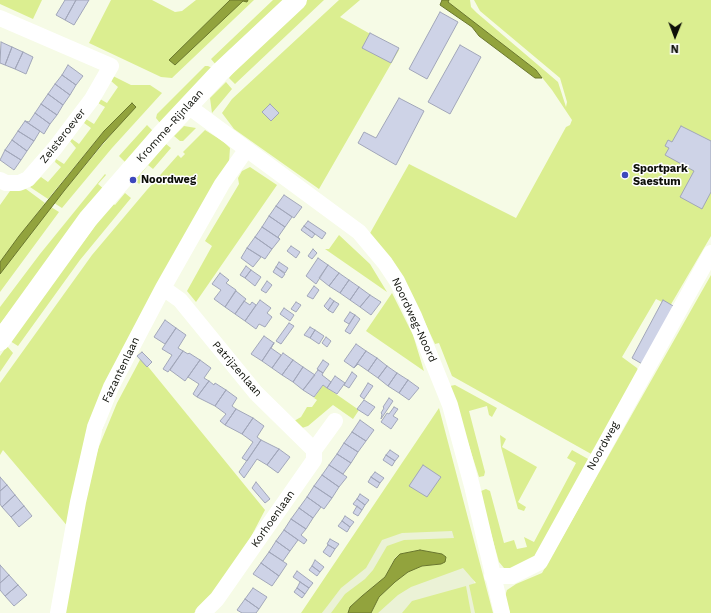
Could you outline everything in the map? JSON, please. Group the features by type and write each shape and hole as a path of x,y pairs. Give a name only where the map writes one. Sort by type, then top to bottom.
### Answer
{"street":[{"name":"Kromme-Rijnlaan","path":"0,341 88,219 161,135 220,72 297,0"},
{"name":"Zeisteroever","path":"0,18 111,66 92,99 55,148 28,179 19,183 6,183 0,180"},
{"name":"Noordweg-Noord","path":"188,106 359,232 386,263 397,281 414,316 450,405 472,486 492,576"},
{"name":"Fazantenlaan","path":"58,613 78,502 95,427 111,387 163,288 222,184 246,150"},
{"name":"Noordweg","path":"492,576 512,576 540,562 711,253"},
{"name":"Patrijzenlaan","path":"163,288 180,300 256,392 314,450"},
{"name":"Korhoenlaan","path":"203,613 216,599 314,460 314,450 335,421"},
{"path":"492,576 502,613"}],"shaded area":[{"path":"0,0 42,0 33,19 0,4"},
{"path":"111,0 152,0 175,12 182,11 196,0 254,0 172,78 161,77 89,43"},
{"path":"230,0 248,0 247,2 243,1 175,65 169,60"},
{"path":"273,0 288,0 216,65 211,59"},
{"path":"307,0 324,0 235,84 229,78 246,57"},
{"path":"339,0 360,0 340,17 399,50 319,189 234,129 222,113 232,99"},
{"path":"442,0 449,0 448,2 536,70 542,78 535,78 479,36 472,27 440,5"},
{"name":"Sportpark Saestum","path":"449,0 470,0 471,7 477,13 558,82 566,107 567,102 560,78 480,11 474,0 711,0 711,236 670,306 656,299 622,357 637,368 639,372 593,455 452,376 439,343 435,344 419,310 369,235 409,164 516,218 566,127 570,125 572,120 552,90 536,70 479,27 448,2"},
{"path":"205,66 212,68 160,123 156,118 157,114"},
{"path":"113,76 131,85 150,85 162,93 112,148 62,208 54,203 119,125 132,103 104,131 48,199 30,187 41,177 48,182 61,167 55,162 56,159 64,164 76,148 70,141 72,139 79,144 91,128 84,123 86,119 94,124 105,107 98,103 100,99 107,103 118,87 111,81"},
{"path":"226,82 232,89 212,113 210,98"},
{"path":"132,103 136,107 103,143 0,274 0,262 19,236 104,131"},
{"path":"147,125 153,131 127,164 119,156"},
{"path":"184,126 196,128 183,141 180,141 174,136"},
{"path":"205,130 224,142 230,148 229,162 134,337 69,528 3,450 0,455 0,383 92,255 178,155 181,158 185,154 183,152"},
{"path":"166,144 171,148 153,169 148,165 141,174 145,178 139,184 133,178"},
{"path":"250,167 277,185 196,302 187,291 212,246 205,241 239,184 238,178 242,171"},
{"path":"105,174 106,175 98,184 105,190 0,324 0,307 40,254"},
{"path":"26,189 45,203 0,262 0,205 10,191"},
{"path":"125,193 131,198 80,260 18,346 10,341 112,203 115,205"},
{"path":"51,207 59,212 0,292 0,274"},
{"path":"339,235 370,264 387,292 325,249 329,249"},
{"path":"711,275 711,613 510,613 505,596 507,590 516,584 542,573"},
{"path":"392,293 413,335 424,371 366,331"},
{"path":"7,346 13,353 0,372 0,356"},
{"path":"141,358 265,510 244,550 212,595 194,613 64,613 87,489 98,449 117,403"},
{"path":"323,385 359,410 353,419 333,405 308,426 302,428 294,421 301,417 307,407 312,407 317,400 314,398"},
{"path":"455,385 497,408 492,417 489,415 487,406 469,411 485,472 484,476 479,477 450,386"},
{"path":"439,408 493,613 475,613 469,585 476,583 463,568 411,587 398,595 378,613 371,613 379,597 408,572 422,566 441,564 442,554 420,550 400,554 395,558 385,577 350,607 348,613 331,613 345,594 365,579 373,570 387,546 404,540 454,538 452,531 402,533 382,540 366,568 341,588 322,613 301,613"},
{"path":"500,435 506,439 502,447 537,467 518,502 526,507 524,511 518,509 501,447"},
{"path":"572,450 590,460 538,556 513,570 504,568 499,562 480,494 481,491 486,489 490,491 504,543 514,540 517,549 527,547 524,537 534,542 576,463 567,458"},
{"path":"456,511 482,613 322,613 377,526"},
{"path":"420,550 442,554 446,557 445,562 441,564 422,566 408,572 379,597 371,613 348,613 350,607 385,577 395,559 400,554"},
{"path":"466,586 471,613 402,613 412,601"}],"building":[{"path":"65,0 76,0 65,20 56,15"},
{"path":"76,0 89,0 74,25 65,20"},
{"path":"440,12 458,22 427,79 409,69"},
{"path":"370,33 399,48 391,63 362,48"},
{"path":"1,42 12,47 5,65 0,63"},
{"path":"460,45 481,57 450,114 428,102"},
{"path":"12,47 23,52 15,69 5,65"},
{"path":"23,52 33,57 26,74 15,69"},
{"path":"68,65 83,76 76,85 62,75"},
{"path":"62,75 76,85 70,95 55,84"},
{"path":"55,84 70,95 63,105 48,94"},
{"path":"48,94 63,105 57,115 41,104"},
{"path":"399,98 424,111 396,165 358,143 364,132 376,138"},
{"path":"41,104 57,115 50,124 35,113"},
{"path":"270,104 279,113 271,121 262,112"},
{"path":"35,113 50,124 44,134 25,121 29,122"},
{"path":"25,121 40,131 34,141 18,131"},
{"path":"681,126 711,141 711,192 702,209 680,197 694,171 665,155 669,148 665,146 668,140 672,142"},
{"path":"18,131 34,141 27,151 12,140"},
{"path":"12,140 27,151 21,160 5,150"},
{"path":"5,150 21,160 14,170 0,160"},
{"path":"284,195 302,207 294,218 276,206"},
{"path":"276,206 292,217 285,227 269,216"},
{"path":"269,216 285,227 278,237 280,239 262,227"},
{"path":"308,221 326,233 322,239 304,226"},
{"path":"304,226 315,234 312,238 301,230"},
{"path":"262,227 280,239 272,249 255,237"},
{"path":"255,237 272,249 265,259 247,248"},
{"path":"291,246 300,252 296,258 287,251"},
{"path":"247,248 261,257 253,267 241,258"},
{"path":"313,249 317,253 312,259 308,256"},
{"path":"318,258 328,265 316,284 306,276"},
{"path":"279,262 288,268 285,273 276,267"},
{"path":"328,265 339,273 329,286 319,278"},
{"path":"246,266 251,270 245,278 240,275"},
{"path":"276,267 285,274 282,278 273,272"},
{"path":"251,270 261,277 255,286 245,278"},
{"path":"220,273 229,280 226,283 236,290 225,307 214,299 221,290 212,284"},
{"path":"339,273 349,280 340,293 329,286"},
{"path":"349,280 359,287 350,300 340,293"},
{"path":"267,281 272,285 266,293 261,290"},
{"path":"314,286 319,290 313,299 307,296"},
{"path":"359,287 370,295 360,307 350,300"},
{"path":"236,291 246,299 235,314 225,307"},
{"path":"370,295 381,302 371,315 360,307"},
{"path":"330,298 334,301 328,310 324,306"},
{"path":"260,300 271,308 267,313 272,317 265,327 259,324 256,329 245,321"},
{"path":"663,300 675,307 644,365 632,358"},
{"path":"244,301 250,305 252,302 256,305 245,321 235,314"},
{"path":"334,301 339,304 333,313 328,310"},
{"path":"296,302 301,305 296,312 291,309"},
{"path":"284,308 294,315 290,321 280,314"},
{"path":"350,312 355,315 349,324 344,321"},
{"path":"355,315 360,319 350,334 345,331"},
{"path":"165,320 176,328 165,344 154,337"},
{"path":"289,323 294,326 281,344 276,341"},
{"path":"310,327 315,330 310,338 304,335"},
{"path":"176,328 186,335 178,348 183,351 168,372 163,369 172,355 162,349"},
{"path":"315,330 324,336 319,344 310,338"},
{"path":"264,336 274,343 262,361 251,354"},
{"path":"326,337 331,341 327,347 322,343"},
{"path":"274,343 271,348 281,355 272,368 262,361"},
{"path":"356,344 366,351 354,368 344,361"},
{"path":"183,351 200,360 185,381 170,370"},
{"path":"366,351 377,358 368,371 358,364 354,368"},
{"path":"142,352 152,362 147,367 137,356"},
{"path":"283,353 293,360 282,375 272,368"},
{"path":"377,358 387,366 378,378 368,371"},
{"path":"200,360 211,368 204,378 209,381 197,397 193,394 199,384 188,377"},
{"path":"293,360 303,367 293,382 282,375"},
{"path":"323,360 329,364 323,373 317,369"},
{"path":"387,366 397,373 388,386 378,378"},
{"path":"303,367 315,375 303,390 293,382"},
{"path":"318,370 331,382 327,388 323,385 314,397 303,390"},
{"path":"352,372 357,376 349,388 344,385"},
{"path":"397,373 408,380 399,393 388,386"},
{"path":"335,376 345,383 337,394 327,388"},
{"path":"408,380 419,388 409,400 399,393"},
{"path":"209,381 226,390 215,406 197,397"},
{"path":"368,383 373,386 364,399 360,396"},
{"path":"226,390 237,398 232,406 236,409 225,425 220,421 226,414 215,406"},
{"path":"389,398 393,401 381,419 383,407"},
{"path":"364,400 375,407 368,416 357,409"},
{"path":"394,407 398,409 393,416 398,419 391,429 381,422 387,413 389,414"},
{"path":"236,409 253,418 242,434 225,425"},
{"path":"253,418 264,426 257,437 261,440 247,461 242,458 253,442 242,434"},
{"path":"360,420 374,430 366,441 352,432"},
{"path":"352,432 366,441 358,452 344,443"},
{"path":"261,440 279,449 267,465 257,459 244,478 239,472"},
{"path":"344,443 358,452 351,463 337,454"},
{"path":"279,449 290,457 278,473 267,465"},
{"path":"390,450 399,456 395,461 386,455"},
{"path":"337,454 351,463 343,474 329,465"},
{"path":"386,455 395,461 392,466 383,460"},
{"path":"329,465 347,477 339,487 322,475"},
{"path":"423,465 441,477 427,497 409,486"},
{"path":"375,472 384,478 380,483 371,477"},
{"path":"322,475 339,487 332,498 314,486"},
{"path":"0,477 7,485 0,491"},
{"path":"371,477 380,483 377,488 368,482"},
{"path":"256,482 270,499 265,503 252,488"},
{"path":"7,485 15,495 2,507 0,504 0,491"},
{"path":"314,486 332,498 324,509 307,497"},
{"path":"360,494 369,500 365,505 357,499"},
{"path":"15,495 24,506 11,517 2,507"},
{"path":"307,497 321,507 313,518 299,508"},
{"path":"357,499 365,505 362,510 353,504"},
{"path":"24,506 32,516 19,527 11,517"},
{"path":"357,506 362,510 358,516 353,513"},
{"path":"299,508 313,518 306,529 291,519"},
{"path":"345,516 354,522 350,527 342,521"},
{"path":"291,519 306,529 301,535 307,540 304,544 284,530"},
{"path":"342,521 350,527 347,532 338,526"},
{"path":"284,530 298,540 290,551 276,541"},
{"path":"330,539 339,544 335,549 327,544"},
{"path":"276,541 290,551 283,561 269,552"},
{"path":"328,545 335,549 330,557 323,552"},
{"path":"269,552 287,564 279,576 261,563"},
{"path":"315,560 324,567 320,572 312,566"},
{"path":"261,563 279,576 272,586 253,574"},
{"path":"0,565 9,575 0,583"},
{"path":"312,566 320,572 317,576 309,570"},
{"path":"297,571 313,583 309,588 293,577"},
{"path":"9,575 18,585 5,596 0,590 0,583"},
{"path":"300,582 309,588 305,594 297,588"},
{"path":"18,585 27,595 14,606 5,596"},
{"path":"253,588 267,597 259,609 245,599"},
{"path":"297,588 305,594 302,598 294,592"},
{"path":"245,599 259,609 256,613 242,613 237,610"}],"place":[{"name":"Sportpark Saestum","path":"625,175"},
{"name":"Noordweg","path":"133,180"}]}
